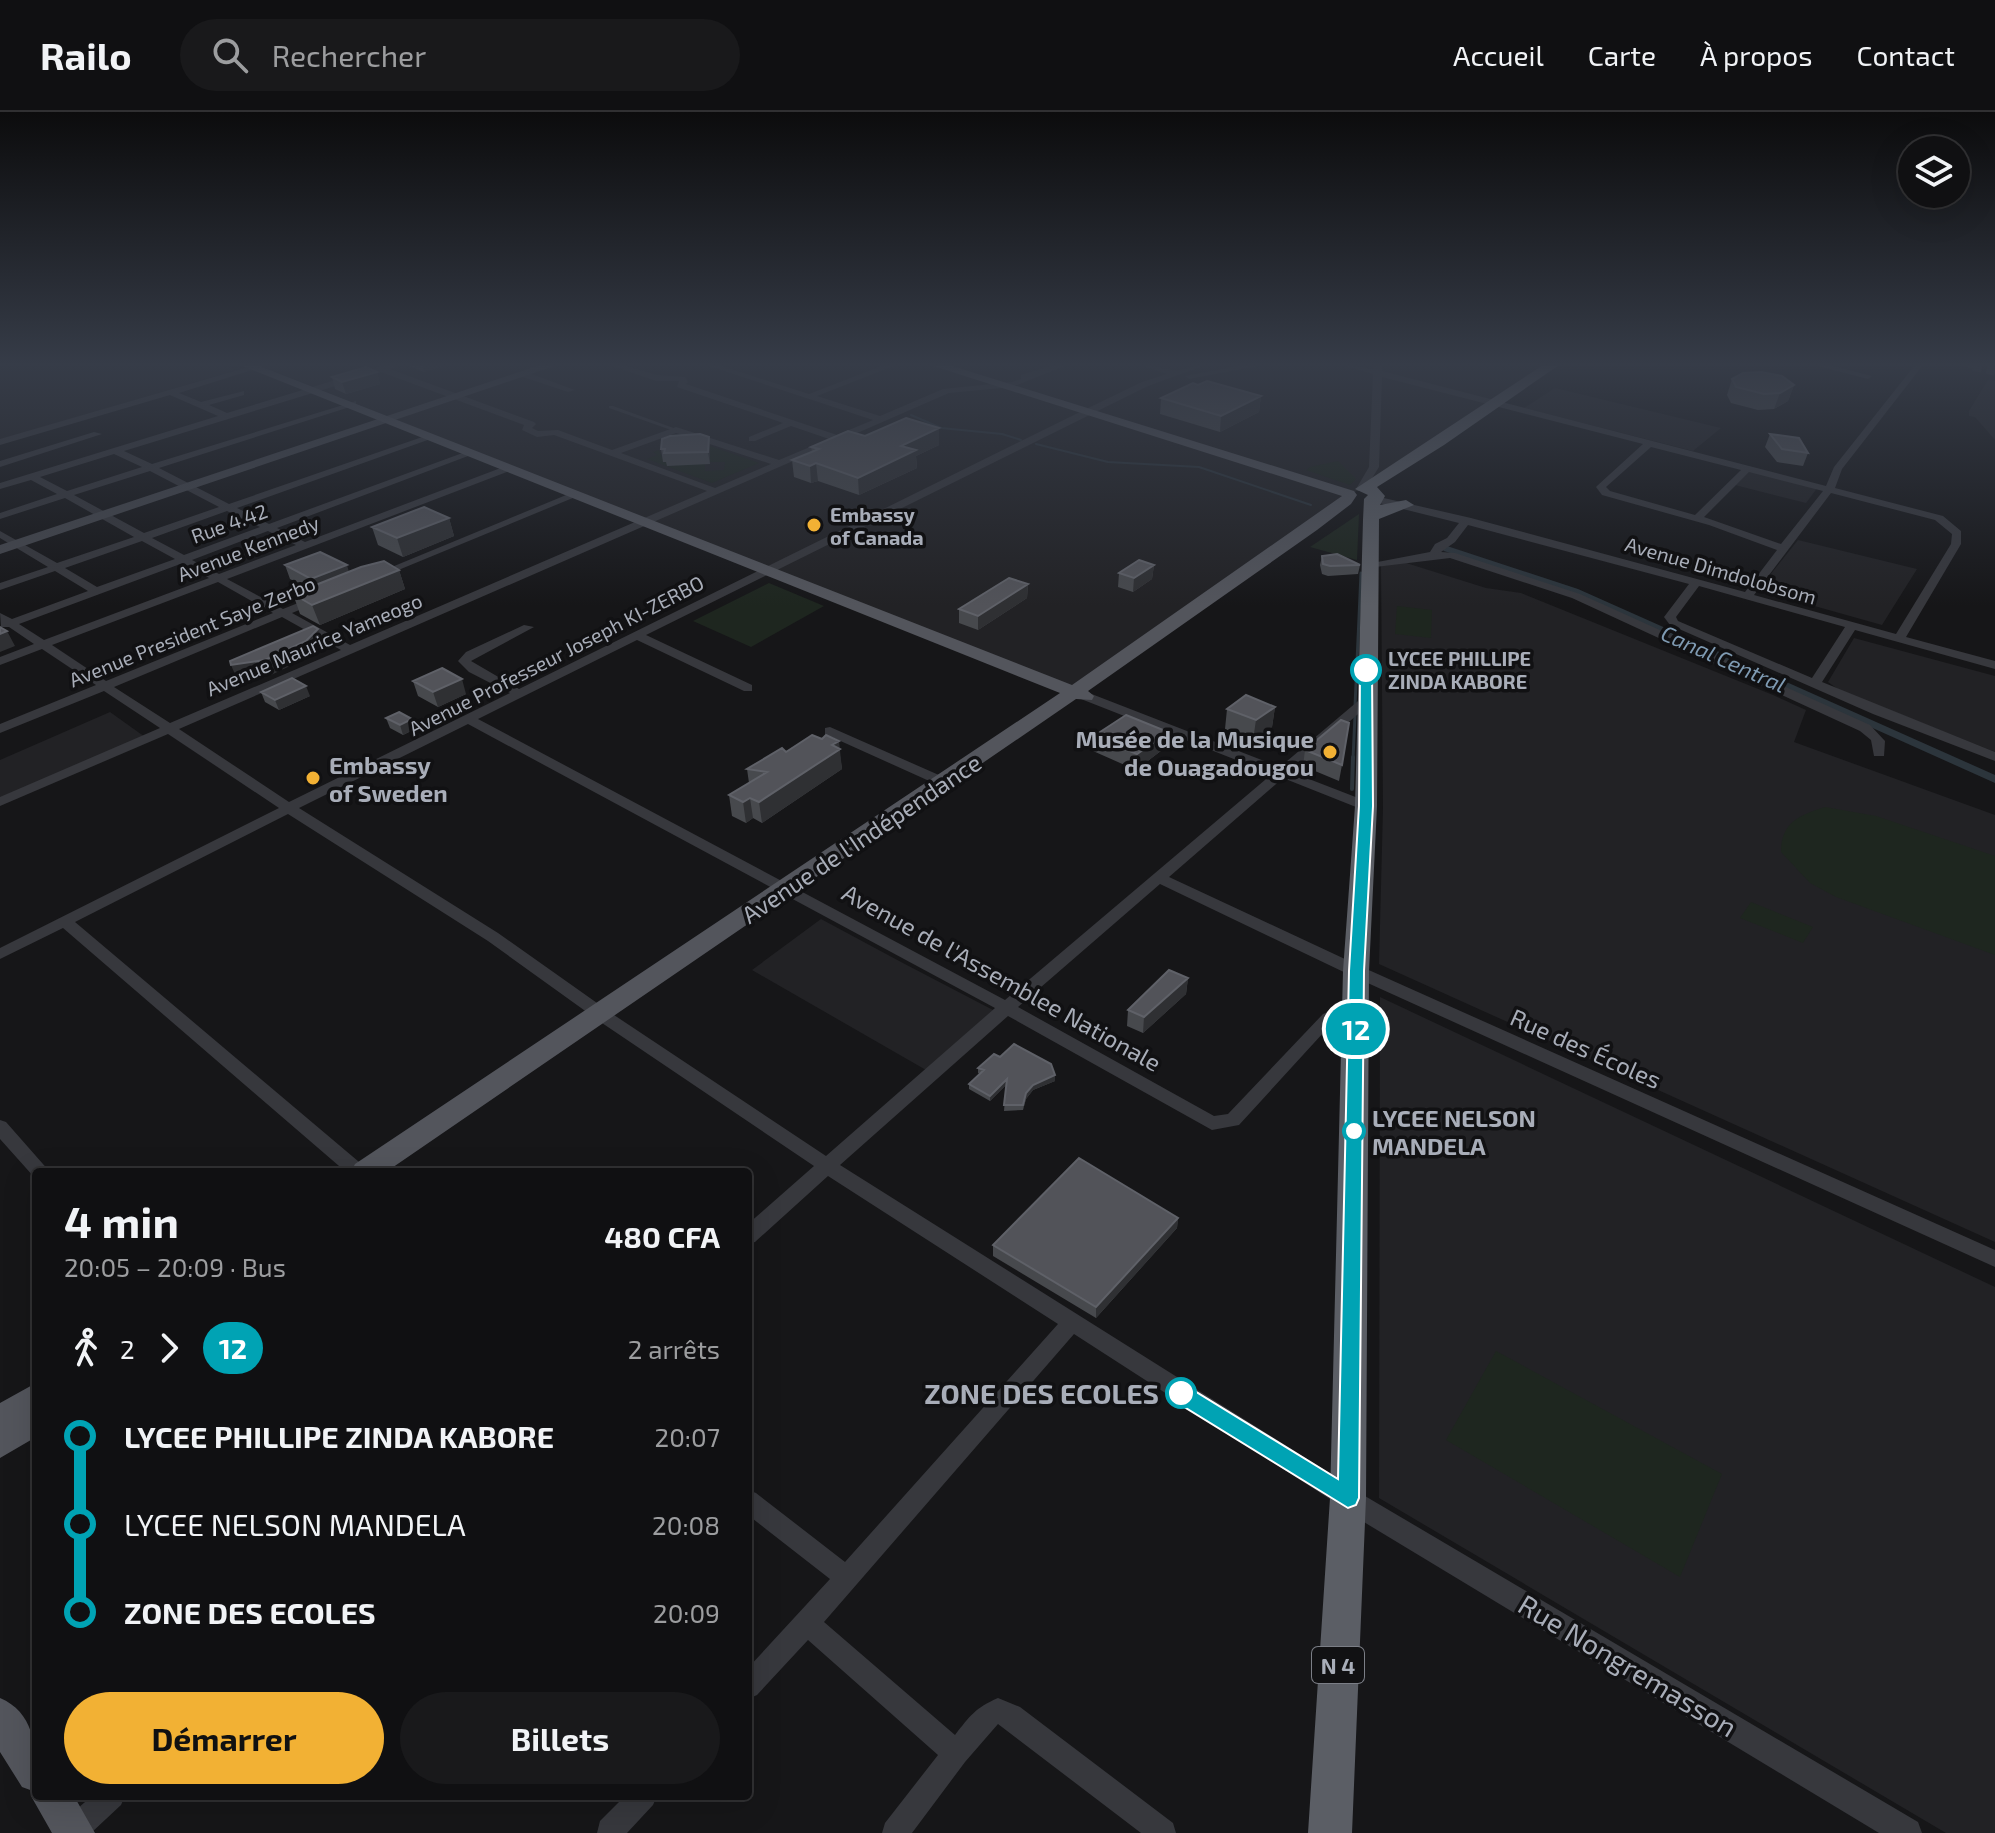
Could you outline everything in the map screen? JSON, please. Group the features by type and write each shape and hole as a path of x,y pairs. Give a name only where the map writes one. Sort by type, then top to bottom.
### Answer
{"highway":[{"path":"1406,505 1387,508 1365,498 1392,469 1429,445"},
{"name":"N 4","path":"1330,1833 1348,1498 1356,971 1366,806 1371,566 1365,498"}],"main road":[{"path":"0,550 316,445"},
{"path":"452,445 1080,694"},
{"path":"1202,445 1365,498"},
{"name":"Avenue de l'Indépendance","path":"371,1168 702,952 1365,498"},
{"name":"Avenue de l'Indépendance","path":"396,1168 605,1016"},
{"path":"0,1421 32,1400"},
{"path":"0,1443 32,1421"},
{"path":"0,1717 32,1767"},
{"path":"54,1800 74,1832"}],"street":[{"path":"0,464 60,445"},
{"path":"114,445 188,487 306,546"},
{"path":"0,486 132,445"},
{"path":"0,516 218,445"},
{"path":"0,587 407,445"},
{"path":"591,445 715,491"},
{"path":"612,453 633,445"},
{"path":"723,445 778,463"},
{"name":"Avenue Maurice Yameogo","path":"0,802 819,445"},
{"name":"Avenue Professeur Joseph KI-ZERBO","path":"0,954 287,807 471,720 1020,445"},
{"path":"1365,498 1374,467 1375,445"},
{"path":"1647,445 1602,489 1615,496 1697,518 1784,549"},
{"path":"1664,445 1928,513 1947,523 1957,533 1956,544 1899,639"},
{"path":"1748,595 1830,488 1835,475 1857,445"},
{"name":"Rue 4.42","path":"3,622 96,591 471,453"},
{"path":"1697,518 1749,467"},
{"name":"Avenue Kennedy","path":"0,661 509,468"},
{"path":"1786,477 1835,475"},
{"path":"31,476 350,650"},
{"path":"369,578 575,495"},
{"name":"Avenue Dimdolobsom","path":"1365,498 1436,512"},
{"name":"Avenue Dimdolobsom","path":"1406,505 1697,581 1995,665"},
{"path":"1434,555 1439,546 1451,540 1467,520"},
{"path":"0,534 96,591"},
{"path":"1371,566 1451,555 1583,599 1865,728 1876,736 1879,753"},
{"path":"1697,581 1669,619 1679,626 1995,757"},
{"name":"Avenue President Saye Zerbo","path":"0,729 325,596"},
{"path":"3,622 45,644 287,807 493,937 829,1167 1348,1498"},
{"path":"1815,683 1851,626"},
{"path":"520,694 464,661 470,655 528,627"},
{"path":"638,636 748,688"},
{"path":"1080,694 1366,806"},
{"path":"752,1233 1008,1006 1368,699"},
{"name":"Avenue de l'Assemblee Nationale","path":"471,720 793,889 1008,1006 1212,1123 1233,1120 1318,1028 1329,1018 1356,1006"},
{"path":"830,731 948,784"},
{"name":"Rue des Écoles","path":"1159,878 1356,971 1995,1259"},
{"path":"64,921 353,1168"},
{"path":"0,1127 37,1168"},
{"path":"752,1682 1072,1322"},
{"name":"Rue Nongremasson","path":"1348,1498 1907,1833"},
{"path":"752,1504 847,1578"},
{"path":"807,1623 956,1753"},
{"path":"895,1833 987,1716 998,1711 1011,1716 1163,1833"},
{"path":"74,1832 108,1800"},
{"path":"610,1831 640,1800"}],"shaded area":[{"path":"459,445 1433,445 1350,495 1075,692"},
{"path":"700,445 759,463 712,483 647,459 657,455 653,452 659,450 664,462 705,464 705,471 724,470 725,462 710,462 710,451"},
{"path":"1671,445 1700,445 1693,451"},
{"path":"1338,461 1356,479 1350,485 1306,470 1310,467"},
{"path":"1751,470 1818,487 1806,503 1735,485"},
{"path":"1359,514 1357,560 1310,547"},
{"path":"1798,540 1917,569 1882,625 1758,590"},
{"path":"1403,562 1486,588 1521,593 1773,695 1806,710 1794,742 1995,815 1995,1242 1379,964 1383,808 1381,566"},
{"path":"769,583 824,606 751,647 693,621"},
{"path":"1397,606 1432,610 1431,638 1395,634"},
{"path":"1854,638 1995,676 1995,752 1839,690 1828,682"},
{"path":"110,712 145,737 0,799 0,760"},
{"path":"1825,807 1876,816 1995,856 1995,955 1836,897 1810,883 1781,852 1782,842 1784,833 1794,821"},
{"path":"1751,902 1813,927 1803,943 1740,918"},
{"path":"821,919 993,1010 926,1070 752,970"},
{"path":"1380,997 1995,1287 1995,1833 1946,1833 1379,1498"},
{"path":"1496,1351 1722,1474 1680,1577 1446,1440"}],"building":[{"path":"661,445 708,445 708,452 664,453 665,449 661,449"},
{"path":"902,445 916,450 858,478 816,463 810,466 792,460 819,449 811,447"},
{"path":"1779,445 1803,445 1808,453 1782,449"},
{"path":"424,507 449,518 397,538 372,527"},
{"path":"320,552 347,565 311,579 285,565"},
{"path":"1337,554 1360,565 1323,564 1322,556"},
{"path":"1139,560 1154,565 1134,578 1119,573"},
{"path":"384,561 399,570 312,605 293,594 361,567"},
{"path":"1009,578 1028,584 978,616 959,609"},
{"path":"313,626 318,629 306,641 265,660 231,665 230,661"},
{"path":"442,668 462,679 433,692 413,681"},
{"path":"292,678 306,686 275,700 261,692"},
{"path":"1246,695 1275,707 1256,720 1227,709"},
{"path":"399,712 412,719 400,725 386,718"},
{"path":"1126,715 1168,732 1137,754 1094,736"},
{"path":"1341,720 1349,723 1342,765 1305,750"},
{"path":"812,735 822,739 826,735 839,741 832,745 840,749 759,802 750,798 743,802 729,795 767,772 747,769 782,748 786,752"},
{"path":"1169,970 1188,978 1144,1017 1128,1010"},
{"path":"1014,1044 1051,1064 1055,1075 1033,1085 1026,1093 1023,1105 1004,1105 1007,1079 990,1096 969,1084 984,1070 978,1068 994,1054 1000,1057"},
{"path":"1079,1158 1178,1218 1096,1307 993,1245"}],"waterway":[{"name":"Canal Central","path":"1041,445 1108,462 1199,467 1311,505"},
{"name":"Canal Central","path":"1447,549 1575,591 1995,779"},
{"path":"1355,706 1361,573"},
{"path":"1353,759 1355,715"},
{"path":"1352,789 1353,757"}],"bus line":[{"name":"12","path":"1181,1393 1348,1498 1356,971 1366,806 1366,670"}],"place":[{"name":"Embassy of Canada","path":"814,525"},
{"name":"LYCEE PHILLIPE ZINDA KABORE","path":"1366,670"},
{"name":"Musée de la Musique de Ouagadougou","path":"1330,752"},
{"name":"Embassy of Sweden","path":"313,778"},
{"name":"LYCEE NELSON MANDELA","path":"1354,1131"},
{"name":"ZONE DES ECOLES","path":"1181,1393"}]}
